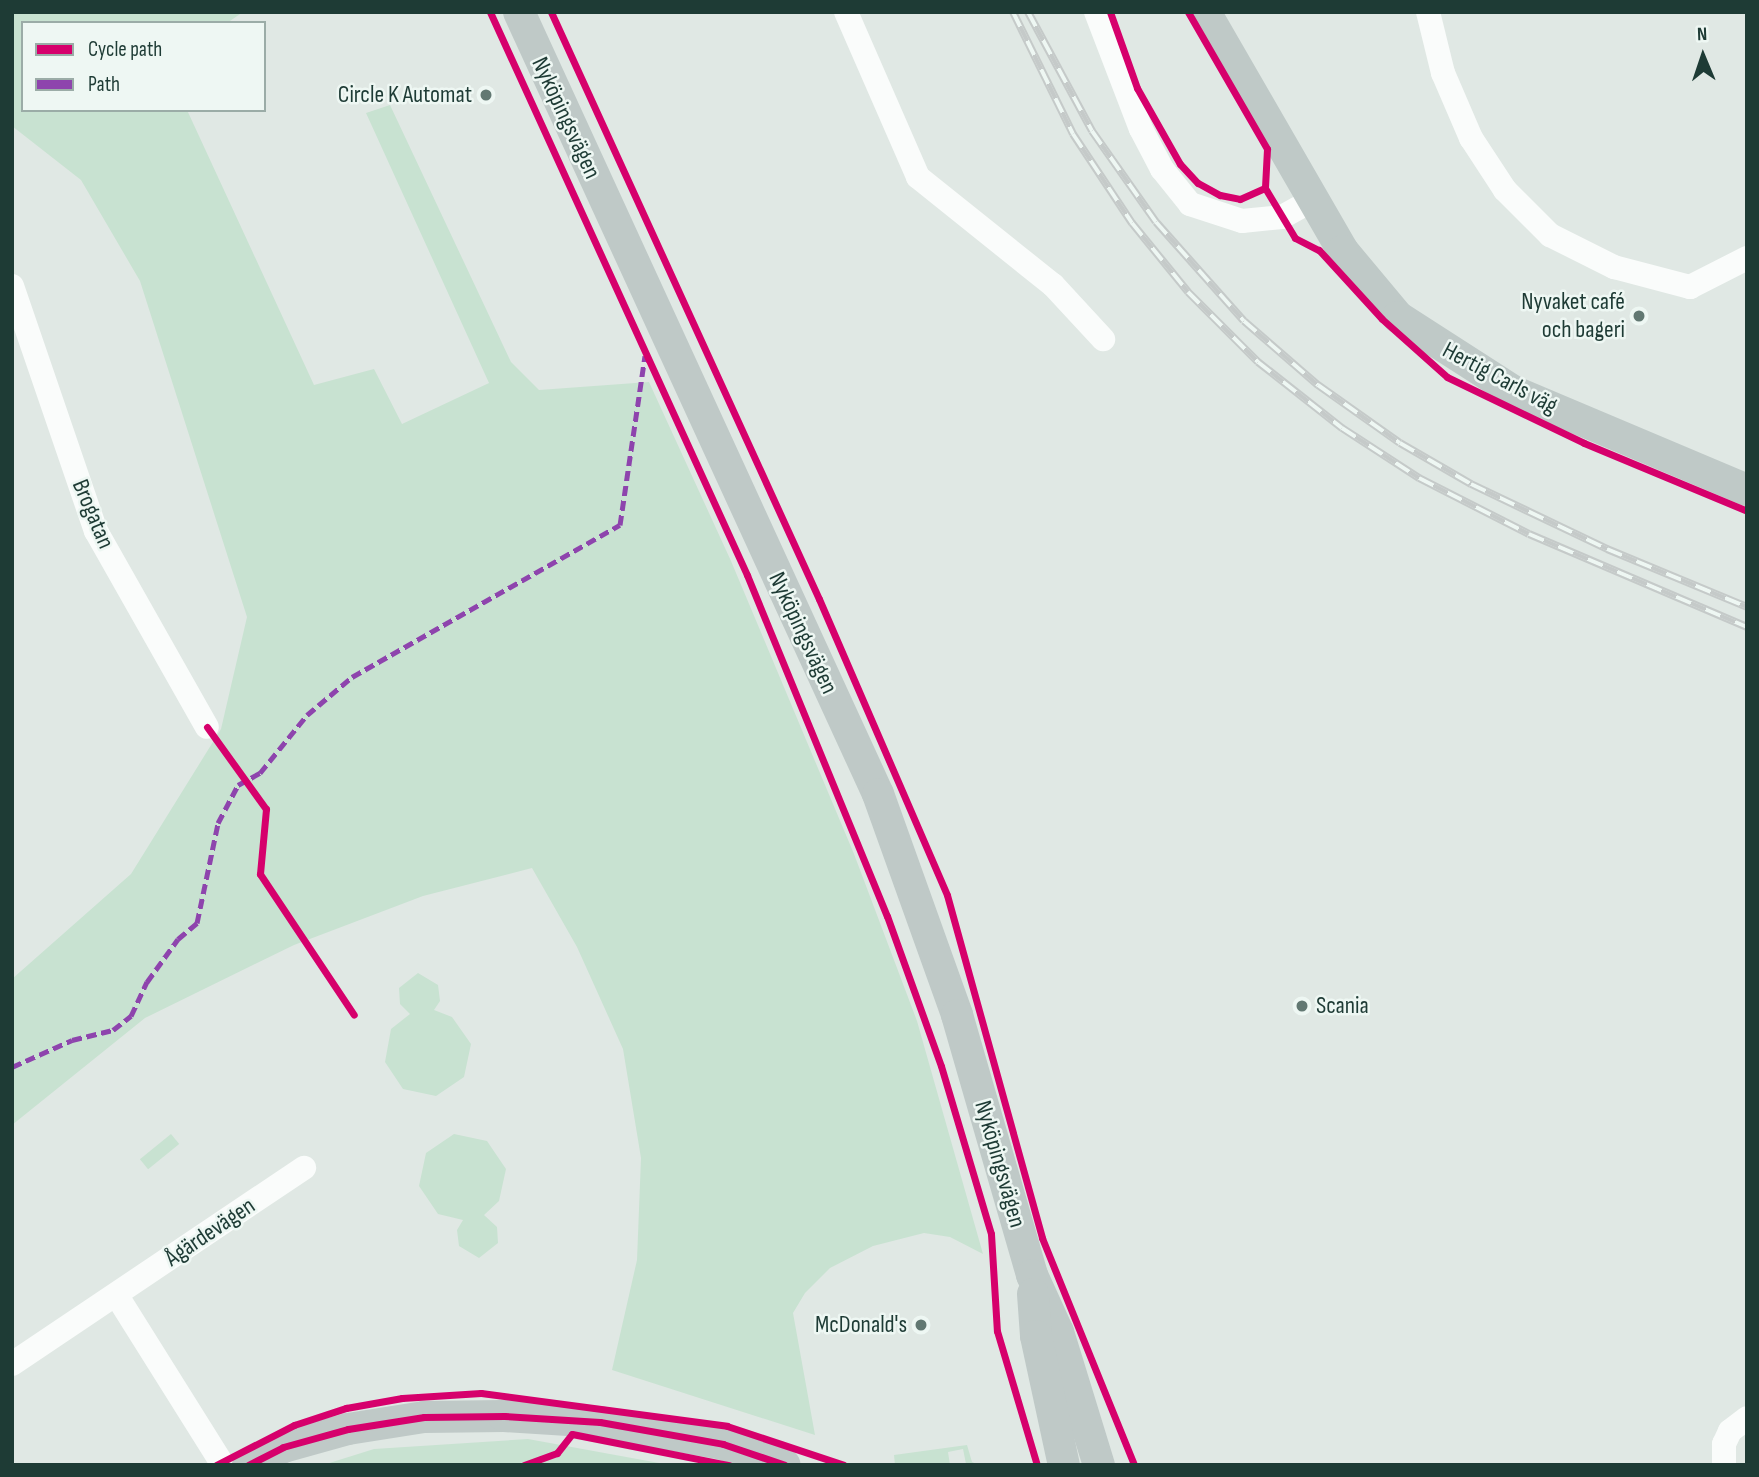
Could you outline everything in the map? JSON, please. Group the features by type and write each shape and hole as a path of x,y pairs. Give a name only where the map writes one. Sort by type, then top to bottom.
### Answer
{"main road":[{"name":"Nyköpingsvägen","path":"519,12 878,794 957,1015 1032,1275 1058,1332 1099,1465"},
{"name":"Hertig Carls väg","path":"1205,12 1343,251 1398,317 1454,357 1515,392 1747,490"},
{"name":"Nyköpingsvägen","path":"1032,1275 1036,1336 1064,1465"},
{"path":"248,1465 283,1447 348,1429 424,1417 504,1416 600,1422 723,1444 785,1465"}],"street":[{"path":"846,12 918,177 1053,285 1103,339"},
{"path":"1096,12 1141,129 1162,169 1190,204 1242,221 1282,216 1314,199"},
{"path":"1428,12 1443,73 1471,138 1505,190 1550,235 1614,267 1690,287 1747,258"},
{"name":"Brogatan","path":"12,286 96,531 207,727"},
{"name":"Ågärdevägen","path":"12,1364 117,1297 304,1168"},
{"path":"117,1297 223,1465"},
{"path":"1724,1465 1724,1444 1730,1431 1747,1418"}],"green space":[{"path":"12,12 243,12 230,21 21,21 21,112 188,112 314,385 374,369 402,424 489,383 366,113 390,105 511,362 539,390 649,382 731,561 854,854 917,1021 983,1254 950,1237 924,1233 873,1246 830,1268 805,1293 793,1313 815,1435 612,1370 637,1260 641,1158 623,1049 577,947 532,868 423,896 294,945 145,1018 12,1125 12,979 131,874 221,729 247,617 140,281 81,180 12,126"},
{"path":"418,973 438,985 440,1001 434,1010 452,1017 471,1044 464,1077 436,1096 403,1089 385,1062 391,1029 410,1014 400,1004 399,988"},
{"path":"171,1134 179,1144 148,1169 140,1159"},
{"path":"454,1134 487,1141 506,1169 499,1201 484,1215 497,1227 498,1243 479,1258 459,1246 457,1230 463,1220 438,1214 419,1186 426,1153"},
{"path":"528,1439 670,1465 323,1465 374,1449"},
{"path":"967,1445 972,1462 979,1465 962,1465 966,1464 963,1449 948,1452 950,1465 895,1465 894,1455"}],"railway":[{"path":"1013,12 1073,134 1132,223 1188,292 1258,362 1342,428 1419,478 1529,534 1747,627"},
{"path":"1028,12 1092,131 1156,222 1244,321 1318,385 1400,443 1471,484 1607,549 1747,607"}],"marked path":[{"path":"12,1067 72,1040 113,1030 131,1016 147,982 178,939 197,923 218,823 238,785 260,773 307,715 352,677 620,525 645,356"}],"cycle path":[{"path":"490,12 747,575 887,916 941,1066 991,1234 997,1331 1037,1465"},
{"path":"551,12 819,599 947,895 1042,1238 1134,1465"},
{"path":"1110,12 1137,88 1180,164 1198,183 1220,195 1240,199 1265,188"},
{"path":"1188,12 1267,149 1265,188 1295,238 1319,250 1382,319 1447,377 1584,443 1747,511"},
{"path":"207,727 266,809 260,874 354,1015"},
{"path":"216,1465 294,1425 346,1408 402,1398 481,1393 727,1426 844,1465"},
{"path":"248,1465 283,1447 348,1429 424,1417 504,1416 600,1422 723,1444 785,1465"},
{"path":"524,1465 557,1453 572,1434 729,1465"}],"place":[{"name":"Circle K Automat","path":"486,95"},
{"name":"Nyvaket café och bageri","path":"1639,316"},
{"name":"Scania","path":"1302,1006"},
{"name":"McDonald's","path":"921,1325"}]}
